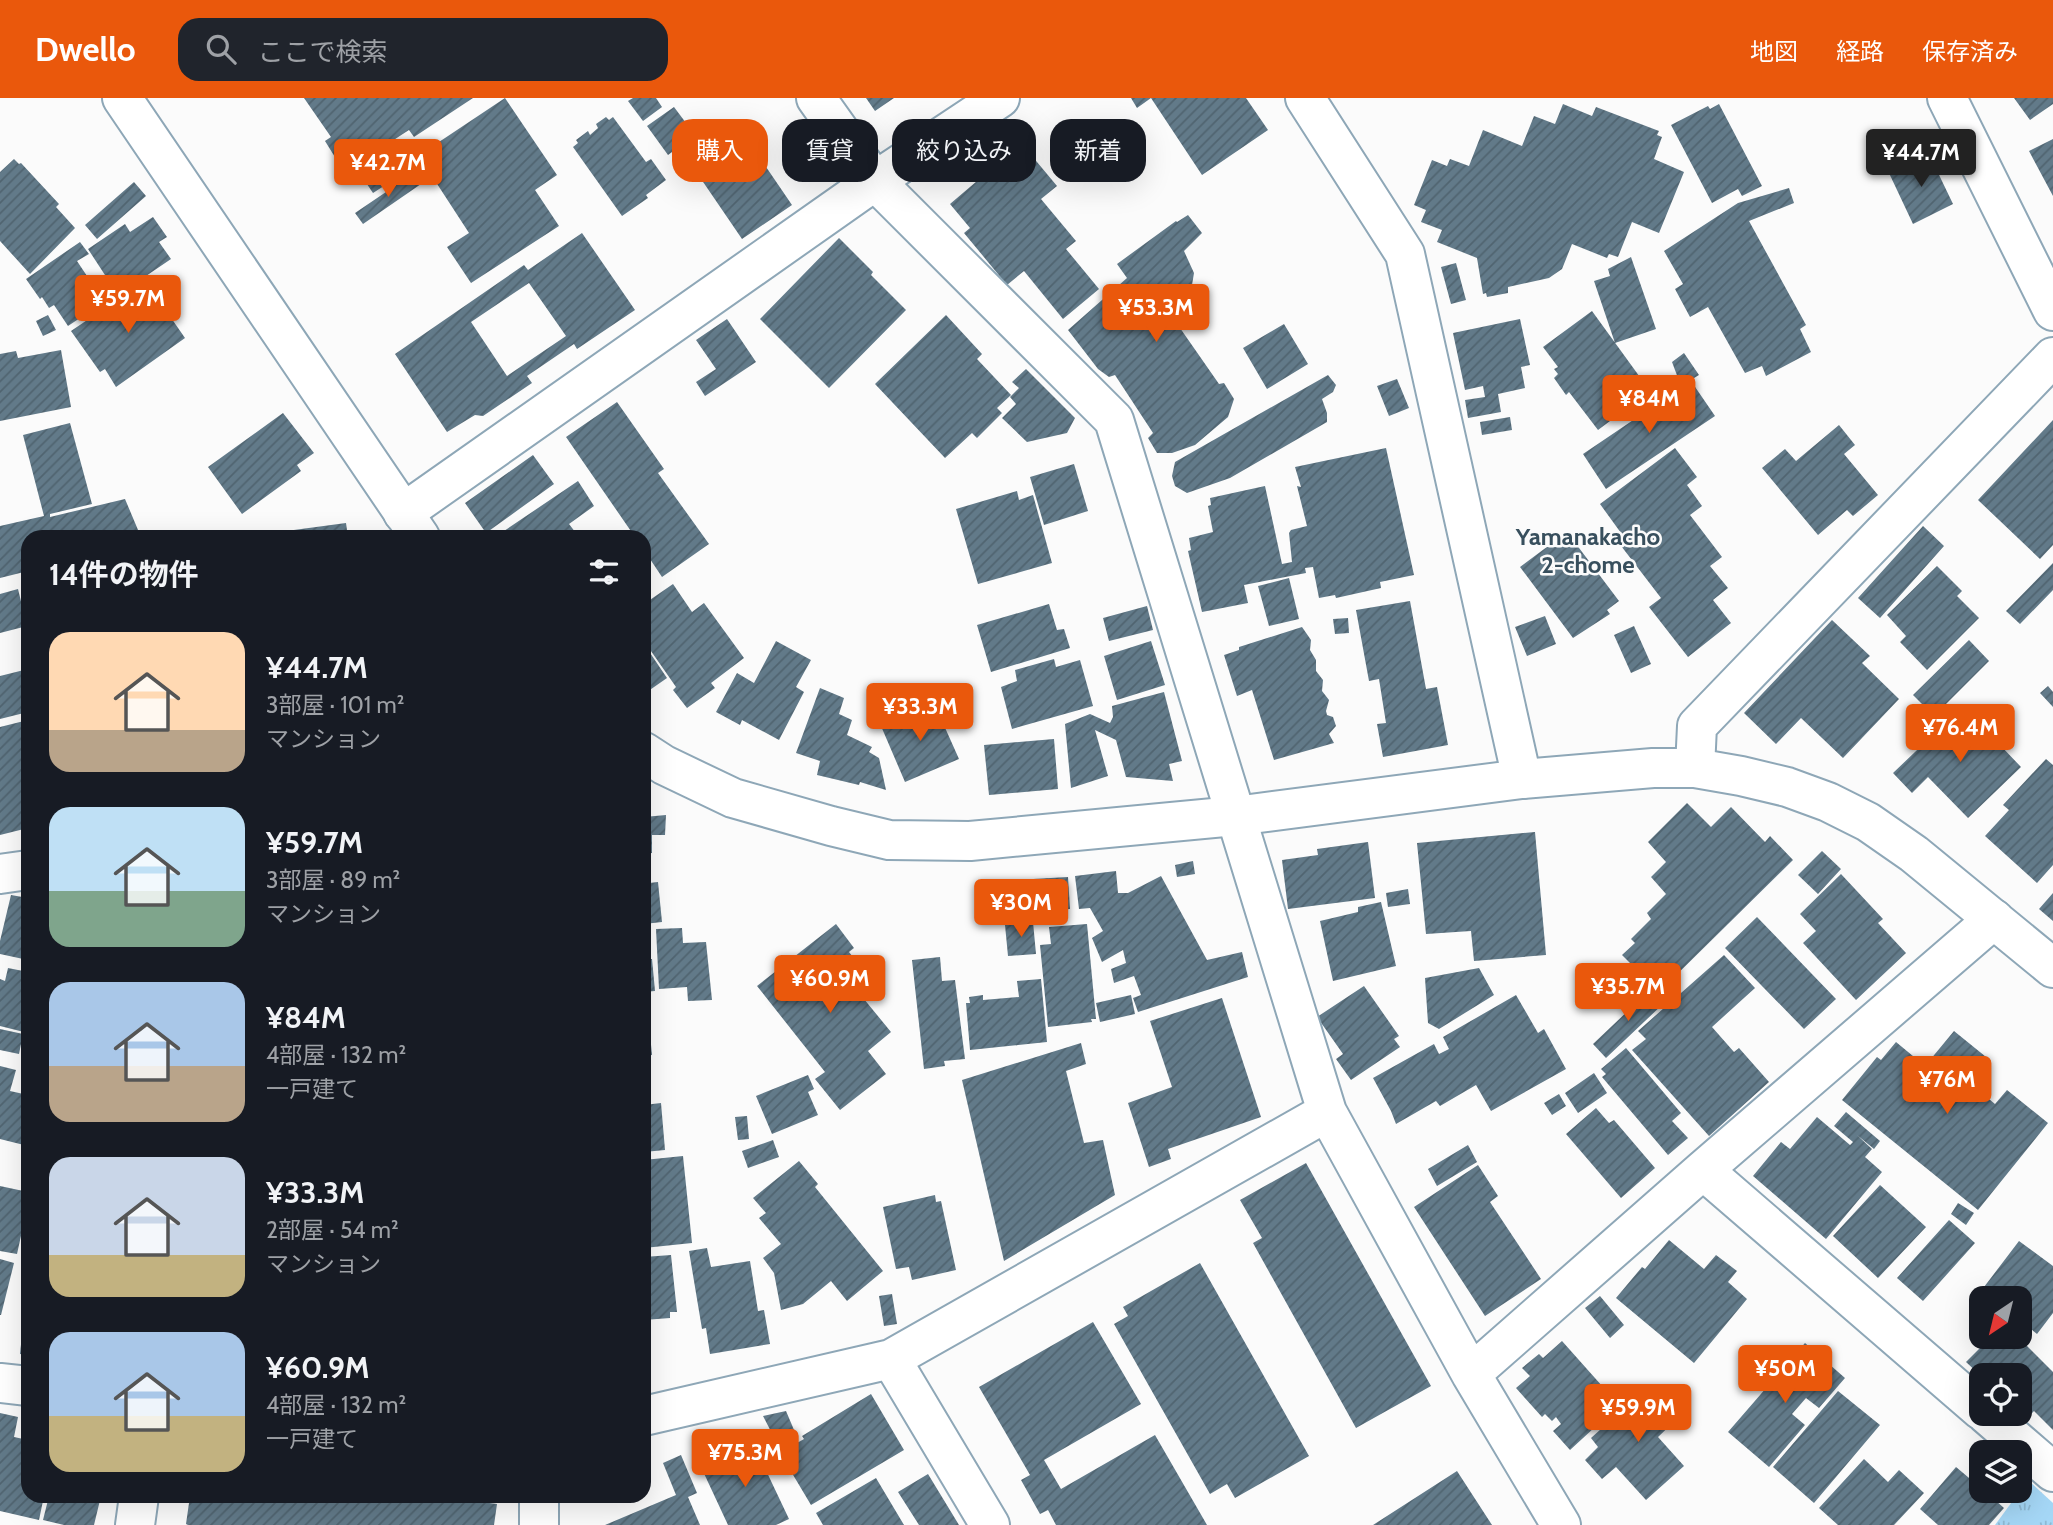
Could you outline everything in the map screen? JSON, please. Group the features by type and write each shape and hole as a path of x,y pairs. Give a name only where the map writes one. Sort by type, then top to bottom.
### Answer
{"street":[{"path":"122,98 411,525 874,182"},
{"path":"816,98 831,119"},
{"path":"878,179 1000,98"},
{"path":"1306,98 1405,254 1522,779"},
{"path":"1947,98 2053,311"},
{"path":"876,182 1114,420 1327,1112 1471,1374 1560,1525"},
{"path":"1695,768 1697,726 2053,357"},
{"path":"651,757 733,798 889,840 970,841 1235,816 1522,779 1653,768 1695,768 1787,787 1828,802 1868,822 1902,846 2053,968"},
{"path":"0,874 21,871"},
{"path":"1471,1374 1994,919"},
{"path":"651,1414 891,1359 1327,1112"},
{"path":"1703,1170 1969,1400"},
{"path":"891,1359 990,1525"},
{"path":"0,1383 21,1385"},
{"path":"2000,1426 2053,1472"},
{"path":"135,1525 138,1503"},
{"path":"539,1503 539,1525"}],"green space":[{"path":"2032,1484 2053,1503 2053,1525 1995,1525 2011,1503 2032,1503"}],"building":[{"path":"304,98 473,98 414,137 409,130 386,145 404,173 373,193 348,156 338,162 325,141 331,137"},
{"path":"505,98 557,175 535,190 559,226 471,283 447,247 469,233 428,170 436,164 427,150"},
{"path":"633,98 656,98 662,107 643,121 628,101"},
{"path":"866,98 894,98 875,111"},
{"path":"1131,98 1151,98 1137,108"},
{"path":"1151,98 1246,98 1268,130 1202,175"},
{"path":"2014,98 2053,98 2053,104 2030,120"},
{"path":"1563,104 1592,116 1596,107 1659,131 1657,135 1662,137 1654,159 1684,172 1659,233 1632,222 1618,257 1609,254 1607,258 1572,244 1562,269 1549,278 1508,287 1508,293 1487,297 1486,293 1483,294 1477,258 1437,242 1442,230 1421,222 1426,210 1414,205 1432,160 1447,166 1450,159 1469,166 1483,130 1522,146 1534,116 1555,124"},
{"path":"1719,104 1762,186 1742,196 1738,189 1712,203 1671,125 1708,106 1710,109"},
{"path":"674,107 683,119 672,119 672,152 668,155 647,126"},
{"path":"606,117 609,120 613,117 646,162 651,159 666,180 646,195 648,198 622,216 573,147 578,143 576,140 588,131 590,135 598,128 596,124"},
{"path":"2053,139 2053,196 2029,151"},
{"path":"1929,154 1953,204 1913,224 1889,173"},
{"path":"14,159 21,163 59,204 56,207 75,228 30,274 0,241 0,172"},
{"path":"1036,161 1050,178 1050,182 1057,186 1041,199 1076,241 1066,249 1099,289 1063,319 1024,271 1007,285 964,233 970,228 950,204 976,182 1036,182"},
{"path":"768,170 792,205 742,239 703,182 768,182"},
{"path":"414,173 421,184 363,224 355,213"},
{"path":"134,182 146,196 97,239 85,225"},
{"path":"1789,188 1794,203 1749,221 1806,325 1800,329 1811,352 1766,376 1762,366 1745,373 1708,307 1690,317 1675,289 1683,284 1664,251 1738,203"},
{"path":"1188,215 1202,233 1184,251 1194,273 1192,285 1164,305 1219,384 1224,383 1234,399 1228,417 1195,445 1172,453 1157,453 1148,438 1153,433 1115,375 1109,377 1098,369 1068,330 1127,278 1117,264"},
{"path":"153,217 167,237 159,242 171,259 118,295 88,249 125,224 130,232"},
{"path":"582,233 635,310 577,349 574,344 527,376 532,383 483,416 475,415 447,432 395,354 524,265 528,270","holes":["529,283 566,336 507,376 471,322"]},
{"path":"839,238 906,310 829,388 760,319"},
{"path":"80,242 89,254 77,261 89,279 92,277 107,300 68,326 54,305 49,308 26,279"},
{"path":"1631,257 1656,329 1615,343 1594,281 1610,276 1608,269"},
{"path":"1456,263 1466,300 1451,304 1441,267"},
{"path":"136,287 140,293 146,289 164,314 167,312 185,338 116,387 105,369 100,372 71,331"},
{"path":"1592,311 1650,391 1598,430 1569,392 1566,395 1554,378 1558,374 1554,369 1558,367 1543,347"},
{"path":"48,315 56,330 43,336 36,321"},
{"path":"946,315 982,354 977,359 1011,395 997,408 1002,413 977,438 972,433 945,458 875,384"},
{"path":"727,319 756,362 705,396 696,382 716,369 696,340"},
{"path":"1520,319 1530,365 1521,367 1525,388 1498,394 1501,412 1468,418 1465,400 1485,397 1483,386 1465,390 1453,333"},
{"path":"1284,324 1308,364 1267,389 1243,348"},
{"path":"61,350 71,407 0,421 0,354 16,351 18,358"},
{"path":"1684,353 1699,375 1681,386 1672,362"},
{"path":"1026,369 1075,418 1067,433 1027,442 1002,418 1016,404 1010,397 1019,388 1012,382"},
{"path":"1328,375 1336,385 1333,392 1322,399 1327,422 1230,478 1187,493 1175,486 1172,476 1175,462"},
{"path":"1397,379 1409,408 1389,416 1377,386"},
{"path":"1691,381 1715,416 1606,489 1583,454"},
{"path":"617,402 664,469 658,473 709,544 662,577 651,560 651,530 630,530 566,437"},
{"path":"283,413 314,453 297,465 301,471 242,514 208,467"},
{"path":"1510,417 1512,430 1482,435 1480,422"},
{"path":"2053,420 2053,545 2040,559 1978,500"},
{"path":"70,423 92,504 50,514 50,517 125,499 138,530 21,530 21,573 0,578 0,526 44,516 23,435"},
{"path":"1839,425 1855,445 1844,454 1878,495 1853,516 1847,510 1818,535 1762,468 1785,449 1796,461"},
{"path":"1386,448 1414,575 1380,582 1381,588 1336,598 1335,595 1319,598 1313,567 1305,568 1306,573 1244,585 1248,603 1202,612 1188,551 1191,550 1189,538 1213,532 1208,506 1211,505 1210,498 1265,486 1282,564 1292,562 1289,533 1307,526 1295,467"},
{"path":"1675,448 1697,477 1687,485 1702,506 1690,515 1722,557 1710,566 1728,588 1713,600 1731,623 1688,657 1649,607 1661,598 1615,538 1621,533 1600,504"},
{"path":"533,455 554,484 490,530 484,530 465,503"},
{"path":"1074,464 1088,511 1044,525 1030,477"},
{"path":"578,481 594,506 569,524 574,530 505,530"},
{"path":"1017,491 1019,500 1033,495 1052,563 978,584 956,509"},
{"path":"346,523 347,530 294,530"},
{"path":"1923,526 1944,546 1880,618 1858,598"},
{"path":"1567,532 1619,601 1607,610 1610,614 1573,638 1520,567"},
{"path":"2053,563 2053,590 2020,624 2006,611"},
{"path":"1937,566 1962,591 1957,596 1979,618 1927,670 1900,642 1906,636 1887,615"},
{"path":"1289,578 1299,619 1269,626 1258,586"},
{"path":"673,584 692,612 704,603 744,658 711,683 715,688 687,708 673,690 676,687 651,651 651,599"},
{"path":"18,589 21,628 0,633 0,594"},
{"path":"1410,601 1426,689 1437,687 1448,745 1383,757 1377,724 1386,723 1379,679 1369,681 1356,610"},
{"path":"1049,604 1057,630 1064,629 1070,648 991,672 977,625"},
{"path":"1147,606 1153,630 1109,641 1103,618"},
{"path":"1545,616 1556,644 1527,656 1515,627"},
{"path":"1348,618 1349,633 1335,634 1333,619"},
{"path":"1832,620 1870,656 1862,663 1899,699 1843,758 1801,718 1776,744 1744,713"},
{"path":"1634,626 1651,664 1631,673 1614,635"},
{"path":"1302,627 1311,640 1310,650 1316,660 1316,671 1323,680 1322,691 1329,700 1326,711 1327,715 1333,717 1336,726 1329,734 1334,743 1274,760 1252,690 1237,696 1224,655 1239,650 1239,647"},
{"path":"1969,640 1989,661 1934,716 1913,695"},
{"path":"776,641 811,660 796,687 804,692 779,740 742,720 740,725 716,712 737,673 754,683"},
{"path":"1151,641 1165,685 1117,700 1104,656"},
{"path":"651,654 667,678 651,689"},
{"path":"1054,659 1056,667 1080,660 1093,706 1012,729 1001,687 1017,681 1015,670"},
{"path":"21,671 21,714 0,719 0,676"},
{"path":"2048,686 2053,692 2053,707 2040,693"},
{"path":"820,688 844,698 839,714 852,720 847,735 872,747 869,752 879,758 886,790 860,782 859,785 817,775 820,761 796,753"},
{"path":"1164,692 1182,761 1169,764 1173,781 1126,777 1116,740 1095,730 1108,776 1071,788 1065,724 1090,714 1110,723 1113,717 1112,706"},
{"path":"934,703 959,759 905,782 881,726"},
{"path":"1960,709 1976,726 1979,723 2021,767 1968,818 1928,777 1912,793 1893,773"},
{"path":"21,722 21,830 0,835 0,727"},
{"path":"1054,739 1058,789 989,795 984,745"},
{"path":"2046,759 2053,765 2053,865 2037,883 1985,836 2009,810 2003,805"},
{"path":"1687,803 1711,827 1731,807 1765,842 1770,836 1793,860 1659,992 1622,955 1635,943 1631,939 1651,919 1647,913 1666,894 1651,877 1666,862 1648,842"},
{"path":"666,815 665,835 652,835 651,853 651,816"},
{"path":"1535,832 1546,955 1474,961 1471,931 1426,934 1417,843"},
{"path":"1368,842 1375,898 1288,909 1282,860 1318,855 1317,849"},
{"path":"1822,851 1841,869 1818,894 1798,875"},
{"path":"1193,861 1195,874 1177,877 1175,865"},
{"path":"1116,871 1118,893 1128,893 1161,876 1207,960 1242,952 1248,977 1138,1012 1133,998 1141,995 1134,976 1114,983 1111,969 1126,963 1123,950 1102,962 1092,938 1103,931 1090,908 1079,909 1075,876"},
{"path":"1841,874 1883,919 1878,923 1906,953 1856,1000 1803,943 1816,931 1800,914"},
{"path":"1068,877 1070,909 1036,911 1033,879"},
{"path":"658,882 662,922 651,923 651,883"},
{"path":"1408,889 1410,904 1388,907 1386,893"},
{"path":"2053,893 2053,921 2039,909"},
{"path":"11,895 21,897 21,958 0,954 0,941"},
{"path":"1381,902 1396,966 1333,981 1320,921 1358,912 1358,907"},
{"path":"1757,917 1836,999 1804,1029 1725,948"},
{"path":"1033,922 1036,954 1008,956 1005,925"},
{"path":"836,924 854,948 849,952 864,971 850,982 891,1032 868,1051 886,1074 840,1110 815,1079 825,1072 757,986"},
{"path":"1087,924 1096,1019 1091,1019 1092,1022 1048,1027 1040,945 1051,944 1049,927"},
{"path":"682,928 683,943 706,942 712,1000 688,1001 687,987 659,989 656,929"},
{"path":"1724,955 1755,988 1712,1027 1734,1052 1739,1048 1769,1082 1709,1136 1632,1050 1646,1039 1638,1031"},
{"path":"940,957 942,981 955,980 965,1059 944,1061 945,1066 924,1069 912,960"},
{"path":"651,959 652,959 655,991 651,991"},
{"path":"8,968 21,971 21,1031 0,1026 0,979 5,981"},
{"path":"1479,968 1494,995 1439,1029 1428,1023 1425,978"},
{"path":"1041,979 1047,1042 970,1050 966,1003 970,1003 969,997 983,995 983,1000 1019,997 1017,981"},
{"path":"1364,986 1399,1036 1394,1039 1400,1047 1351,1080 1336,1059 1343,1054 1317,1017"},
{"path":"1651,989 1664,1003 1606,1058 1593,1044"},
{"path":"1131,995 1135,1014 1100,1022 1096,1003"},
{"path":"1516,995 1538,1033 1544,1029 1566,1069 1491,1111 1476,1085 1440,1106 1436,1101 1396,1124 1373,1078 1434,1044 1439,1054 1449,1049 1443,1037"},
{"path":"1222,998 1261,1117 1168,1149 1171,1159 1149,1167 1128,1103 1172,1087 1150,1021"},
{"path":"0,1029 21,1034 19,1054 0,1050"},
{"path":"1954,1031 1991,1061 1972,1085 1995,1104 2007,1090 2048,1123 1978,1210 1842,1100 1877,1057 1881,1060 1896,1042 1925,1066"},
{"path":"1081,1043 1086,1064 1066,1071 1084,1143 1103,1140 1115,1195 1004,1261 962,1080"},
{"path":"1626,1048 1681,1113 1672,1121 1688,1138 1668,1155 1602,1077 1606,1074 1601,1069"},
{"path":"0,1066 16,1070 10,1091 21,1093 21,1144 0,1139"},
{"path":"1594,1073 1607,1093 1578,1113 1565,1093"},
{"path":"808,1075 814,1089 808,1092 818,1115 772,1134 756,1096"},
{"path":"1559,1094 1566,1106 1552,1115 1544,1103"},
{"path":"661,1103 665,1150 651,1151 651,1104"},
{"path":"1596,1108 1609,1123 1614,1120 1655,1168 1621,1198 1566,1134"},
{"path":"1846,1112 1880,1141 1874,1149 1857,1135 1872,1149 1865,1157 1882,1172 1826,1239 1753,1176 1781,1142 1790,1149 1817,1117 1850,1145 1853,1142 1834,1126"},
{"path":"747,1116 749,1139 738,1140 735,1117"},
{"path":"773,1140 779,1157 748,1168 742,1151"},
{"path":"1468,1145 1477,1162 1437,1186 1428,1169"},
{"path":"683,1156 692,1243 651,1247 651,1159"},
{"path":"799,1161 818,1184 815,1187 883,1271 847,1301 831,1281 803,1304 781,1310 774,1273 763,1258 781,1244 759,1218 766,1213 753,1198"},
{"path":"1306,1163 1431,1386 1356,1428 1253,1243 1262,1238 1240,1200"},
{"path":"1478,1165 1498,1196 1490,1202 1541,1279 1485,1316 1414,1207"},
{"path":"1880,1185 1926,1227 1878,1278 1833,1236"},
{"path":"0,1186 21,1190 21,1236 17,1254 0,1251"},
{"path":"935,1195 936,1202 941,1201 956,1270 912,1280 909,1267 896,1269 883,1207"},
{"path":"1958,1203 1974,1213 1966,1225 1951,1214"},
{"path":"1949,1220 1975,1243 1923,1301 1897,1278"},
{"path":"1669,1240 1704,1269 1716,1255 1737,1271 1728,1282 1747,1299 1694,1363 1616,1298"},
{"path":"2019,1241 2053,1266 2053,1313 2037,1334 2032,1330 2032,1286 1985,1286"},
{"path":"707,1248 711,1267 750,1261 758,1311 764,1310 770,1344 710,1354 706,1328 702,1329 689,1251"},
{"path":"671,1255 677,1312 670,1312 670,1318 651,1319 651,1256"},
{"path":"0,1259 14,1263 1,1315 0,1315"},
{"path":"1200,1263 1309,1456 1235,1498 1227,1484 1210,1494 1114,1324 1128,1316 1123,1307"},
{"path":"892,1294 897,1324 884,1326 879,1296"},
{"path":"1600,1296 1624,1325 1610,1338 1585,1308"},
{"path":"1093,1322 1141,1404 1044,1460 1061,1489 1155,1435 1207,1525 1056,1525 1048,1510 1040,1514 1021,1480 1030,1475 979,1387"},
{"path":"1562,1341 1619,1405 1570,1450 1553,1431 1561,1424 1556,1417 1552,1421 1545,1414 1542,1417 1516,1388 1530,1376 1522,1368 1539,1354 1543,1358"},
{"path":"1805,1343 1845,1378 1819,1408 1806,1398 1792,1414 1805,1425 1769,1467 1728,1432"},
{"path":"1979,1349 2030,1349 2053,1372 2053,1430 2034,1411 2032,1413 2032,1363 1969,1365 1966,1362"},
{"path":"1651,1384 1680,1416 1658,1437 1684,1466 1646,1500 1616,1467 1602,1479 1585,1460 1598,1447 1591,1438"},
{"path":"1838,1391 1880,1425 1814,1503 1773,1467"},
{"path":"871,1394 904,1450 811,1505 780,1453 804,1439 802,1436"},
{"path":"786,1411 797,1437 779,1447 763,1416"},
{"path":"0,1413 18,1417 14,1437 21,1438 21,1503 43,1503 39,1520 0,1511"},
{"path":"753,1443 789,1519 776,1525 728,1525 701,1467"},
{"path":"681,1455 697,1493 688,1497 700,1525 605,1525 676,1495 663,1463"},
{"path":"1864,1459 1888,1482 1899,1470 1924,1493 1894,1525 1838,1525 1819,1508"},
{"path":"1956,1467 1969,1478 1969,1503 1998,1503 2004,1508 1989,1525 1938,1525 1920,1509"},
{"path":"1457,1471 1492,1525 1373,1525"},
{"path":"928,1474 959,1525 919,1525 898,1492"},
{"path":"876,1478 904,1525 823,1525 816,1513"},
{"path":"47,1503 99,1503 94,1525 64,1525 43,1520"},
{"path":"189,1503 497,1504 494,1525 186,1524"}],"district":[{"name":"Yamanakacho 2-chome","path":"1588,550"}]}
